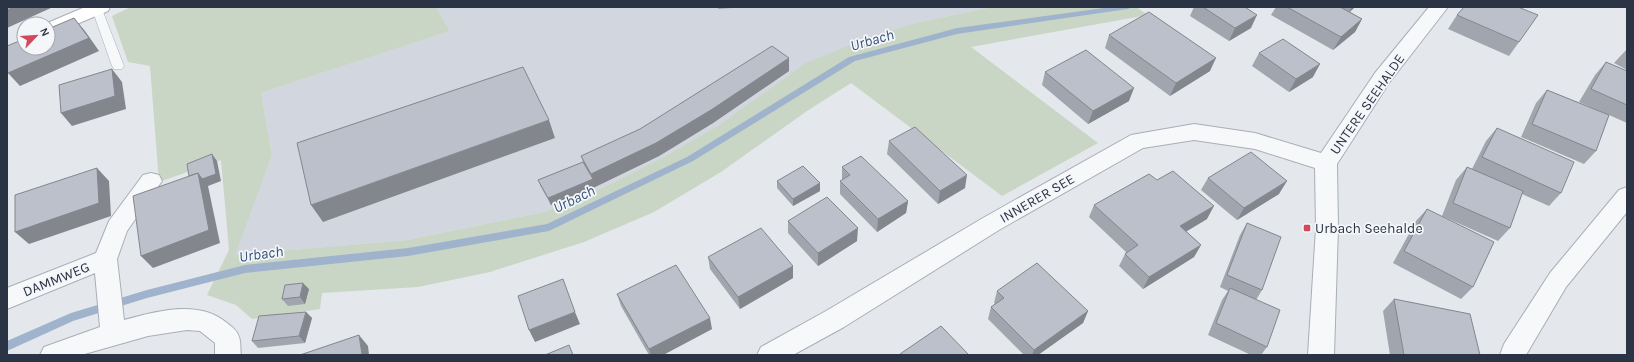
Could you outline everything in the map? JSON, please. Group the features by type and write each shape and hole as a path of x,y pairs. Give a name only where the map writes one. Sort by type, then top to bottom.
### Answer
{"street":[{"name":"UNTERE SEEHALDE","path":"1321,355 1327,228 1326,163 1382,78 1439,7"},
{"path":"56,27 99,8"},
{"name":"INNERER SEE","path":"770,355 835,319 991,224 1138,141 1194,132 1255,141 1326,163"},
{"name":"DAMMWEG","path":"112,326 106,259 117,227 151,181"},
{"path":"1513,355 1513,352 1558,280 1627,196"},
{"name":"DAMMWEG","path":"7,299 106,259"},
{"path":"53,355 112,326 174,320 204,320 227,338 228,355"}],"lane":[{"path":"99,8 118,66"}],"shaded area":[{"path":"436,7 992,7 920,22 719,125 660,159 600,189 544,212 407,240 234,255 272,155 261,93 450,31"}],"green space":[{"path":"131,7 436,7 450,31 261,93 272,155 235,255 407,240 544,212 600,189 660,159 719,125 806,63 870,37 920,22 992,7 1136,7 1148,15 971,47 1098,143 1002,196 851,83 807,111 721,172 654,212 584,242 490,272 418,287 322,293 320,309 252,319 236,305 207,295 229,250 221,160 159,182 150,66 128,62 112,16"}],"building":[{"path":"1203,7 1245,7 1257,15 1235,28"},
{"path":"1287,7 1340,7 1362,19 1341,37"},
{"path":"1464,7 1518,7 1538,15 1519,42 1457,15"},
{"path":"1149,12 1216,58 1176,83 1109,35"},
{"path":"74,18 89,38 56,52 56,26"},
{"path":"1283,39 1320,64 1296,79 1259,53"},
{"path":"16,42 16,56 47,56 8,73 7,46"},
{"path":"772,46 789,58 711,110 656,143 591,174 581,156 640,129"},
{"path":"1086,50 1134,88 1093,111 1045,72"},
{"path":"1606,62 1627,71 1627,105 1591,89"},
{"path":"523,67 549,120 311,205 297,143"},
{"path":"112,69 115,96 61,113 59,85"},
{"path":"1547,90 1609,115 1596,151 1532,124"},
{"path":"915,127 967,175 940,191 889,141"},
{"path":"1497,128 1574,162 1561,193 1482,157"},
{"path":"1251,152 1287,181 1244,208 1208,178"},
{"path":"212,154 216,174 202,179 198,173 189,176 187,164"},
{"path":"861,156 908,201 878,219 840,181 850,175 842,167"},
{"path":"583,162 593,179 548,198 538,180"},
{"path":"803,166 820,183 793,199 777,181"},
{"path":"1467,167 1523,191 1510,228 1453,203"},
{"path":"97,168 99,203 15,232 15,195"},
{"path":"1173,171 1214,206 1180,226 1201,245 1149,277 1125,254 1138,245 1094,205 1149,174 1157,180"},
{"path":"198,173 209,230 141,256 133,196"},
{"path":"827,197 858,228 818,253 788,221"},
{"path":"1427,209 1494,242 1473,287 1404,251"},
{"path":"1247,223 1281,237 1262,290 1227,275"},
{"path":"761,228 793,266 738,297 708,257"},
{"path":"1037,263 1088,311 1034,350 991,307 1004,298 997,291"},
{"path":"676,265 710,318 649,349 617,294"},
{"path":"563,279 575,312 529,330 518,296"},
{"path":"303,283 300,297 282,299 285,285"},
{"path":"1230,288 1280,310 1267,347 1216,323"},
{"path":"1394,299 1470,314 1480,355 1404,355"},
{"path":"306,312 299,336 252,341 259,316"},
{"path":"941,326 969,355 900,354"},
{"path":"359,335 362,355 300,355"},
{"path":"569,345 573,355 545,355"}],"waterway":[{"name":"Urbach","path":"7,346 71,317 147,294 245,269 408,252 549,227 690,159 852,59 957,31 1128,7"}],"place":[{"name":"Urbach Seehalde","path":"1307,228"}]}
